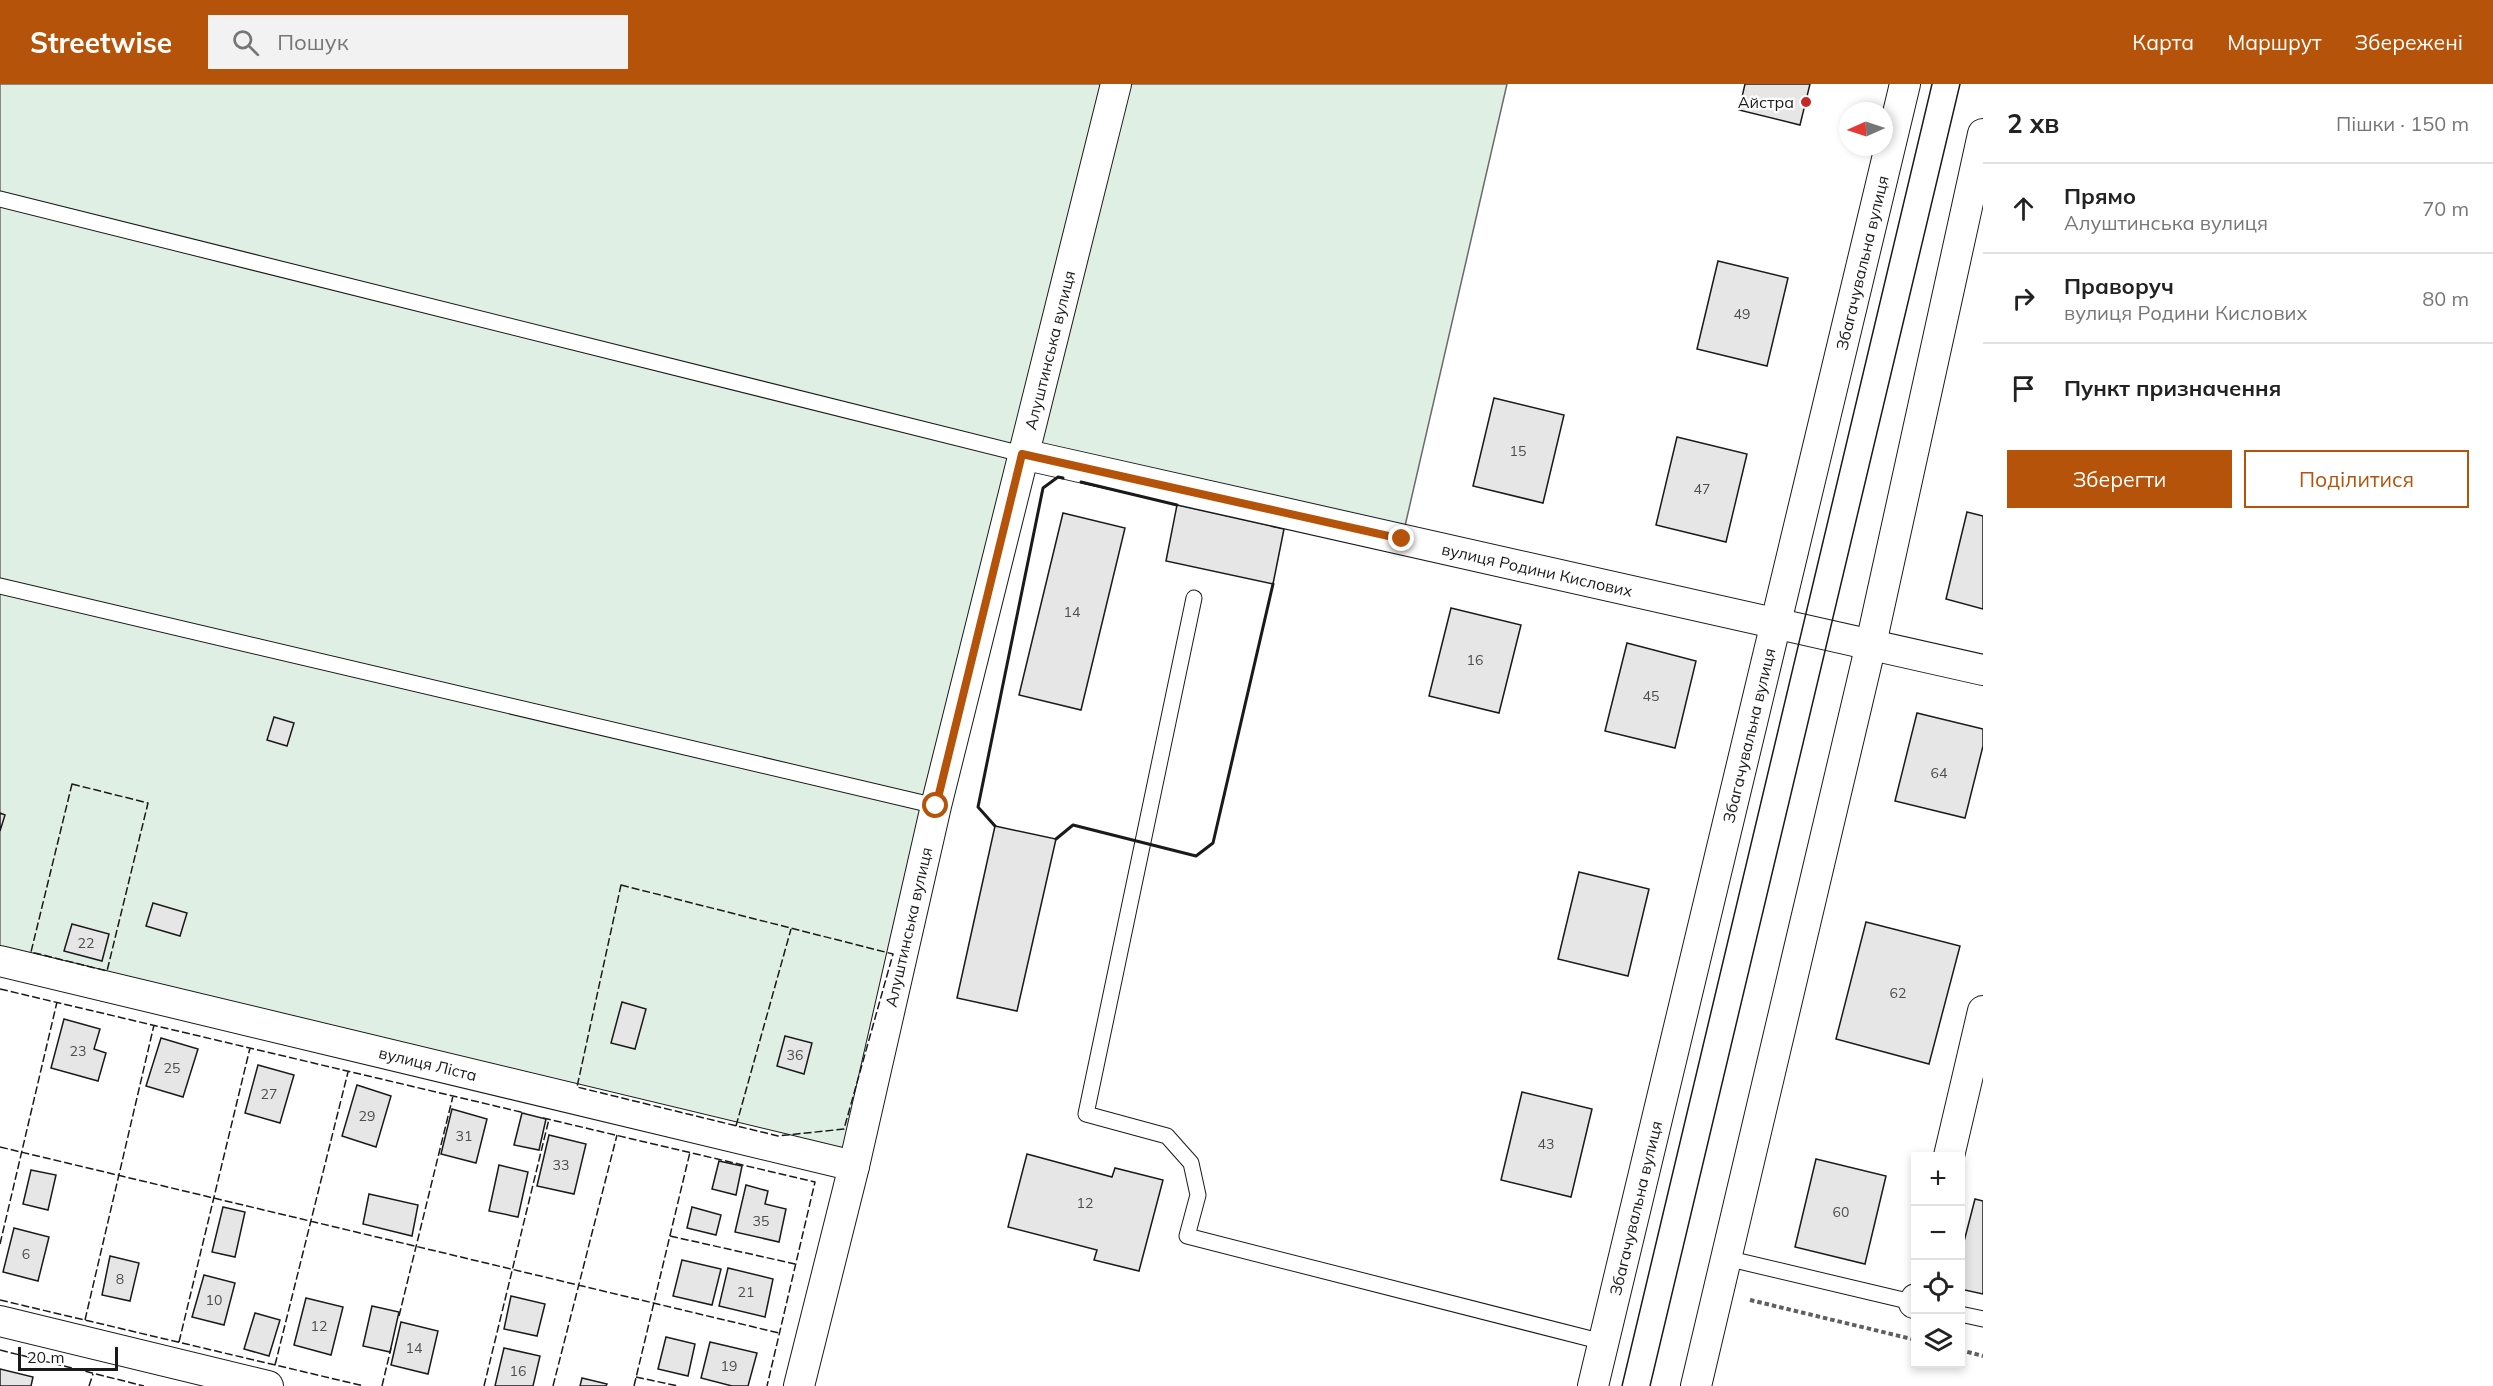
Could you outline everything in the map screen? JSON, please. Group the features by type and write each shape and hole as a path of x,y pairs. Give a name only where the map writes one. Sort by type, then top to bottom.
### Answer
{"street":[{"name":"Алуштинська вулиця","path":"799,1386 854,1166 936,806 1116,84"},
{"name":"Збагачувальна вулиця","path":"1593,1386 1905,84"},
{"path":"1696,1386 1872,644 1983,134"},
{"name":"вулиця Родини Кислових","path":"1022,454 1983,670"},
{"name":"вулиця Ліста","path":"0,961 854,1166"},
{"path":"1950,1152 1983,1011"},
{"path":"0,1321 268,1386"}],"lane":[{"path":"0,199 1022,454"},
{"path":"0,586 936,806"},
{"path":"1194,598 1086,1114 1167,1136 1191,1163 1198,1195 1187,1236 1603,1342"},
{"path":"1726,1258 1911,1301"},
{"path":"1965,1315 1983,1319"}],"path":[{"path":"1718,1293 1911,1339"},
{"path":"1965,1351 1983,1356"}],"green space":[{"path":"0,84 1507,84 1402,539 1023,454 854,1166 0,961"}],"building":[{"path":"1745,84 1810,84 1800,125 1739,110"},
{"path":"1718,261 1788,278 1767,366 1697,349"},
{"path":"1494,398 1564,415 1543,503 1473,486"},
{"path":"1677,437 1747,454 1726,542 1656,525"},
{"path":"1177,505 1284,529 1273,584 1166,561"},
{"path":"1967,512 1983,516 1983,609 1946,599"},
{"path":"1063,513 1125,528 1081,710 1019,695"},
{"path":"1451,608 1521,625 1499,713 1429,696"},
{"path":"1627,643 1696,661 1675,748 1605,731"},
{"path":"1917,713 1983,729 1983,746 1965,818 1895,801"},
{"path":"274,717 294,723 287,746 267,740"},
{"path":"0,813 5,815 0,831"},
{"path":"995,826 1056,839 1017,1011 957,998"},
{"path":"1579,872 1649,889 1628,976 1558,959"},
{"path":"153,903 187,913 180,936 146,926"},
{"path":"1866,922 1960,946 1929,1064 1836,1039"},
{"path":"72,924 109,934 102,961 64,951"},
{"path":"622,1002 646,1009 635,1049 611,1043"},
{"path":"64,1019 100,1029 94,1049 106,1053 98,1081 51,1068"},
{"path":"785,1036 812,1043 804,1074 777,1066"},
{"path":"161,1038 198,1049 183,1097 146,1086"},
{"path":"258,1065 294,1075 280,1123 245,1113"},
{"path":"357,1085 391,1096 376,1147 342,1136"},
{"path":"1522,1092 1592,1109 1571,1197 1501,1180"},
{"path":"452,1109 487,1119 476,1163 441,1154"},
{"path":"522,1113 546,1119 539,1150 514,1145"},
{"path":"549,1135 586,1144 574,1194 537,1186"},
{"path":"1027,1154 1112,1177 1115,1168 1163,1180 1139,1271 1094,1260 1097,1250 1008,1227"},
{"path":"1816,1159 1886,1176 1865,1264 1795,1247"},
{"path":"719,1161 742,1166 736,1195 712,1189"},
{"path":"499,1165 528,1172 518,1217 489,1211"},
{"path":"31,1170 56,1175 48,1210 23,1204"},
{"path":"746,1185 768,1191 765,1204 786,1209 779,1242 735,1232"},
{"path":"369,1194 418,1205 412,1236 363,1224"},
{"path":"1975,1199 1983,1201 1983,1294 1965,1290 1965,1238"},
{"path":"223,1207 245,1212 235,1257 212,1252"},
{"path":"692,1207 721,1215 716,1235 687,1228"},
{"path":"14,1228 49,1237 38,1281 3,1272"},
{"path":"110,1256 139,1263 130,1301 102,1295"},
{"path":"682,1260 721,1269 712,1305 673,1296"},
{"path":"728,1268 773,1279 765,1317 719,1306"},
{"path":"204,1275 235,1283 224,1325 192,1317"},
{"path":"511,1296 545,1304 537,1336 504,1329"},
{"path":"306,1298 343,1307 331,1355 294,1345"},
{"path":"372,1306 399,1312 390,1352 363,1346"},
{"path":"255,1313 280,1320 269,1356 244,1349"},
{"path":"401,1322 438,1331 428,1374 391,1365"},
{"path":"666,1337 695,1344 688,1376 658,1369"},
{"path":"710,1342 757,1353 748,1386 732,1386 701,1378"},
{"path":"504,1348 540,1356 533,1386 495,1386"},
{"path":"0,1369 33,1377 31,1386 0,1386"},
{"path":"582,1378 607,1384 606,1386 580,1386"}],"tram line":[{"path":"1622,1386 1932,84"},
{"path":"1650,1386 1960,84"}],"fence":[{"path":"72,784 148,803 107,971 31,952 72,784"},
{"path":"621,885 893,954 844,1129 778,1136 577,1087 621,885"},
{"path":"736,1126 791,929"},
{"path":"0,989 525,1113"},
{"path":"0,1244 57,1002"},
{"path":"85,1320 154,1025"},
{"path":"179,1342 250,1048"},
{"path":"275,1365 348,1072"},
{"path":"399,1316 453,1096"},
{"path":"543,1118 815,1182 767,1386"},
{"path":"484,1386 549,1119"},
{"path":"553,1386 617,1135"},
{"path":"0,1147 779,1333"},
{"path":"634,1386 690,1152"},
{"path":"670,1236 795,1264"},
{"path":"0,1300 364,1386"},
{"path":"382,1386 391,1348"},
{"path":"0,1350 144,1386"},
{"path":"89,1386 93,1374"},
{"path":"636,1377 678,1386"}],"wall":[{"path":"995,826 978,807 1043,488 1058,477 1063,478"},
{"path":"1081,482 1177,505"},
{"path":"1056,839 1073,825 1196,856 1213,843 1273,584"}],"place":[{"name":"Айстра","path":"1806,102"}],"route":[{"path":"936,806 1022,454 1402,539"}]}
